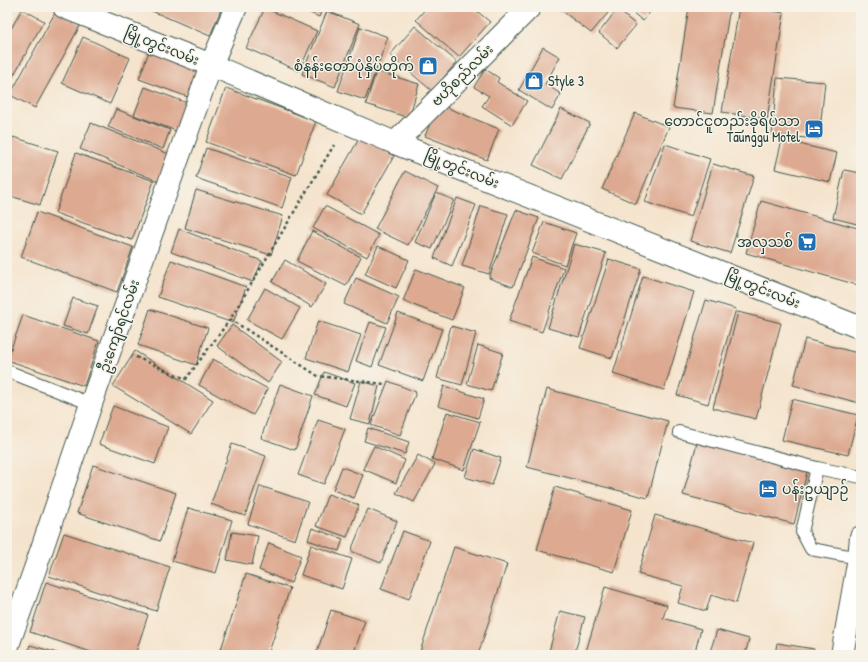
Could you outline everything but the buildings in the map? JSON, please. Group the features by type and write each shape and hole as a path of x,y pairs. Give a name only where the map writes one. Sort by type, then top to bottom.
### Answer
{"street":[{"name":"မြို့တွင်းလမ်း","path":"64,7 211,65 395,143 861,328"},
{"name":"ဦးကျော်ရင်လမ်း","path":"7,648 91,404 211,65 236,7"},
{"name":"ဗဟိုစည်လမ်း","path":"395,143 530,7"},
{"path":"842,655 859,558 861,537"}],"lane":[{"path":"7,371 91,404"},
{"path":"679,432 817,468 861,477"},
{"path":"817,468 802,532 811,549 859,558"}],"path":[{"path":"111,347 186,379 230,319 348,123"},
{"path":"230,319 318,376 384,384"}],"place":[{"name":"စံနန်းတော်ပုံနှိပ်တိုက်","path":"428,66"},
{"name":"Style 3","path":"534,81"},
{"name":"တောင်ငူတည်းခိုရိပ်သာ Taunggu Motel","path":"814,129"},
{"name":"အလှသစ်","path":"807,242"},
{"name":"ပန်းဥယျာဉ်","path":"768,489"}]}
